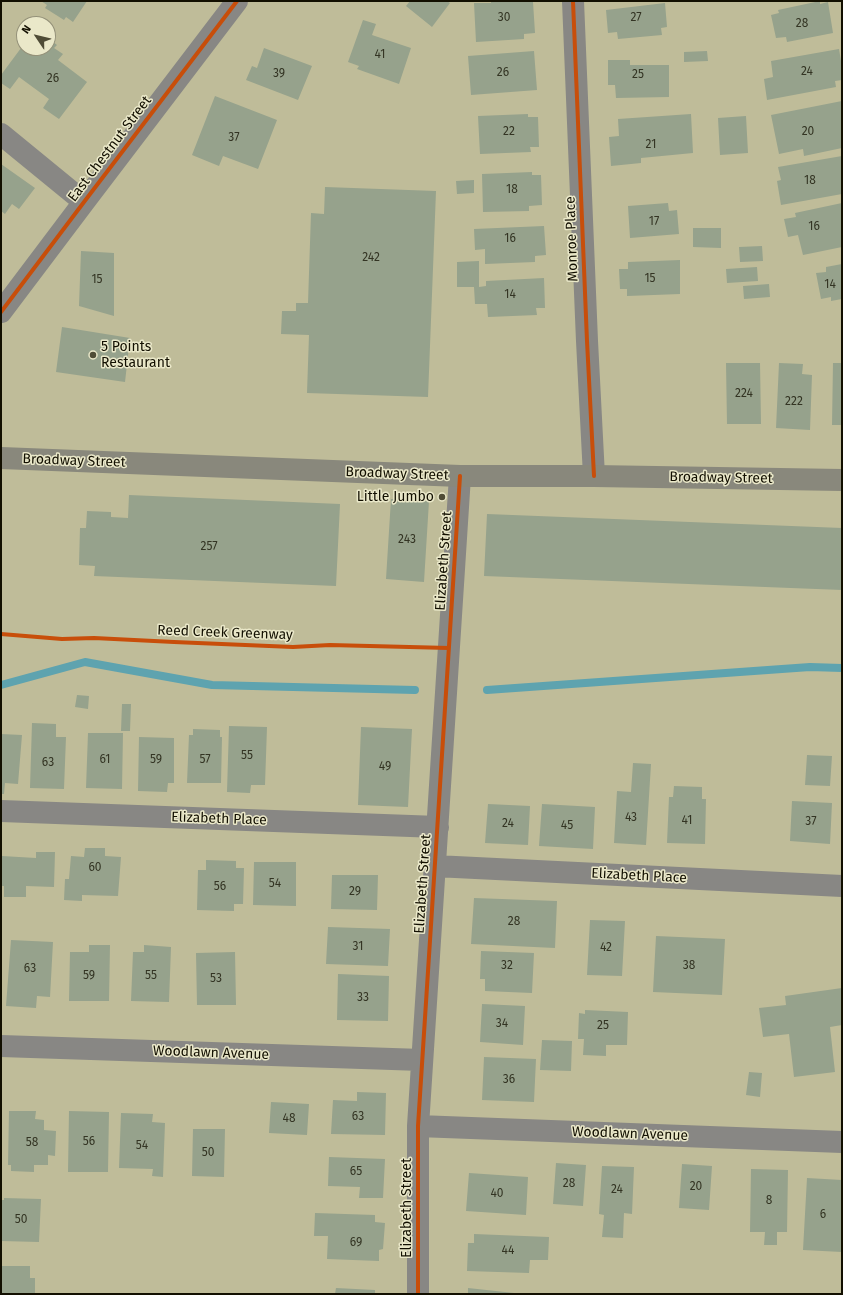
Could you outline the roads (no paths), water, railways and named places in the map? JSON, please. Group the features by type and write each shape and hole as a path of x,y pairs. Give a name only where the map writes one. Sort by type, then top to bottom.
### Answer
{"main road":[{"name":"Broadway Street","path":"1,458 460,476 594,476 842,480"}],"street":[{"name":"East Chestnut Street","path":"1,312 237,1"},
{"name":"Monroe Place","path":"572,1 594,476"},
{"path":"1,134 84,202"},
{"name":"Elizabeth Street","path":"418,1294 418,1126 460,476"},
{"name":"Elizabeth Place","path":"1,811 438,827"},
{"name":"Elizabeth Place","path":"435,866 842,886"},
{"name":"Woodlawn Avenue","path":"1,1046 422,1060"},
{"name":"Woodlawn Avenue","path":"418,1126 842,1142"}],"waterway":[{"path":"1,685 85,662 212,685 415,690"},
{"path":"487,690 810,667 842,668"}],"place":[{"name":"5 Points Restaurant","path":"93,355"},
{"name":"Little Jumbo","path":"442,497"}]}
